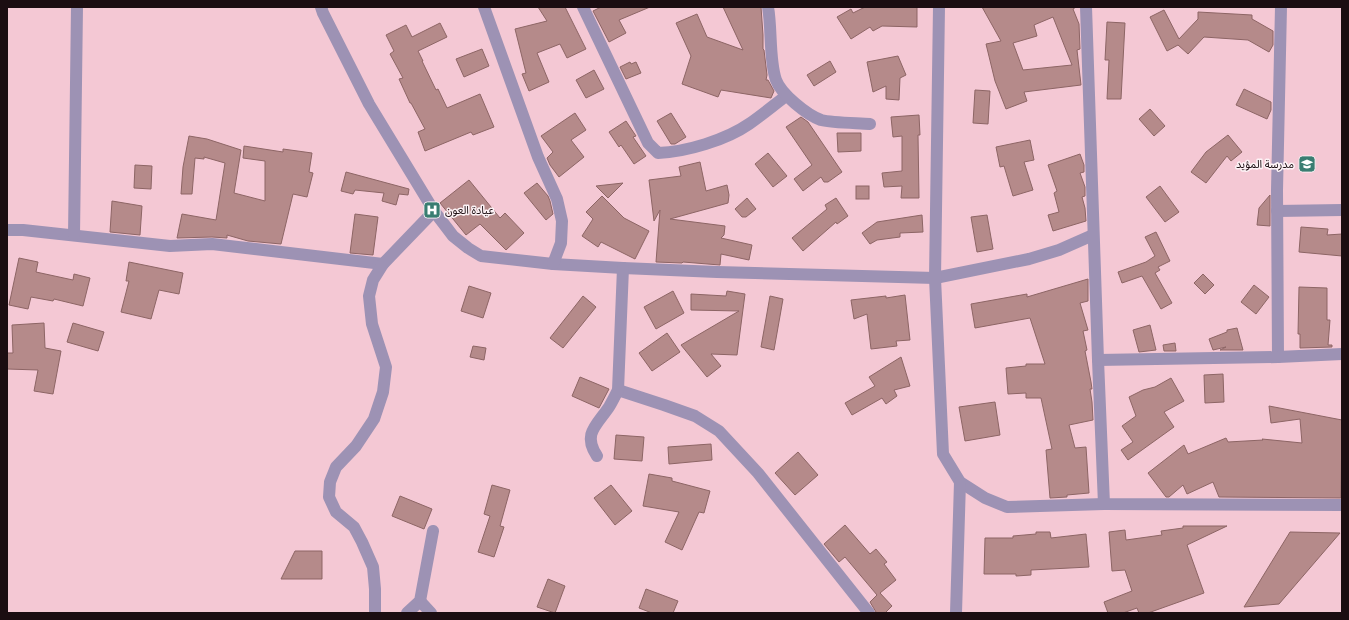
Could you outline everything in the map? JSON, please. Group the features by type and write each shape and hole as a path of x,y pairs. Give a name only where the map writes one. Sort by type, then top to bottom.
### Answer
{"street":[{"path":"74,235 76,7"},
{"path":"321,7 369,104 434,211 453,236 481,256 553,264 624,268 935,278 1029,259 1059,250 1093,235"},
{"path":"484,7 538,157 557,199 562,221 561,243 553,264"},
{"path":"583,7 648,143 658,153 671,152 719,140 748,125 786,96"},
{"path":"768,7 776,81 786,96 804,110 821,120 870,124"},
{"path":"939,7 935,278 943,454 960,482 985,498 1007,507 1104,504 1342,505"},
{"path":"1086,7 1093,235 1104,504"},
{"path":"1278,357 1277,211 1282,7"},
{"path":"1277,211 1342,210"},
{"path":"375,613 373,567 354,527 336,512 329,497 330,482 336,467 356,446 374,419 383,392 386,367 372,324 369,296 373,280 383,264 434,211"},
{"path":"7,230 74,235 170,246 212,244 383,264"},
{"path":"598,456 592,448 591,438 594,426 609,406 618,390 624,268"},
{"path":"1098,360 1278,357 1342,354"},
{"path":"618,390 664,404 695,416 719,431 758,472 869,613"},
{"path":"956,613 960,482"},
{"path":"407,613 420,601 433,531"},
{"path":"420,601 431,613"}],"building":[{"path":"538,7 565,7 586,49 567,58 560,44 537,53 549,82 529,91 522,74 526,73 515,29 547,21"},
{"path":"601,7 650,7 619,20 626,33 609,42 593,11"},
{"path":"723,7 761,7 763,49 767,75 766,80 768,80 774,91 771,98 721,90 718,97 682,84 691,56 676,23 697,14 707,37 743,50"},
{"path":"865,7 917,7 917,27 882,26 873,31 870,27 851,39 837,17 851,9 853,13"},
{"path":"982,7 1076,7 1073,9 1079,24 1080,49 1077,50 1081,85 1024,92 1027,101 1006,109 995,81 986,44 1001,41","holes":["1053,17 1072,65 1023,70 1013,43 1037,36 1034,25"]},
{"path":"1164,10 1179,39 1198,19 1198,12 1252,15 1252,19 1273,31 1273,45 1269,52 1248,40 1204,37 1188,54 1178,45 1167,51 1150,17"},
{"path":"1107,22 1125,23 1121,99 1107,99 1109,60 1105,60"},
{"path":"440,23 447,37 418,51 436,90 438,89 447,108 480,94 494,127 473,135 471,132 425,151 418,132 425,129 410,103 399,79 403,78 390,54 394,51 386,35 406,25 412,37"},
{"path":"482,49 489,66 464,77 456,59"},
{"path":"898,56 906,75 900,78 899,100 886,99 886,86 873,92 867,62"},
{"path":"830,61 836,72 814,86 807,75"},
{"path":"630,62 631,64 636,62 641,73 626,79 620,67"},
{"path":"594,70 604,89 586,98 576,80"},
{"path":"1244,89 1271,102 1271,110 1267,119 1236,105"},
{"path":"975,90 990,91 988,124 973,123"},
{"path":"1150,109 1165,126 1154,136 1139,119"},
{"path":"575,113 586,130 571,140 584,157 559,177 550,165 547,158 553,152 541,136"},
{"path":"671,113 686,137 675,144 671,144 657,121"},
{"path":"919,115 919,198 901,198 902,186 884,187 882,173 902,171 902,136 893,137 891,117"},
{"path":"801,117 808,122 842,172 828,182 824,182 821,177 803,191 794,179 812,165 786,127"},
{"path":"626,121 636,136 633,137 646,156 634,164 621,145 619,147 609,132"},
{"path":"837,133 861,133 861,151 838,152"},
{"path":"1228,135 1242,152 1231,161 1227,156 1206,183 1191,172 1206,152"},
{"path":"189,136 207,139 241,150 234,193 265,201 265,161 243,158 244,146 283,152 283,149 312,153 309,172 313,173 307,197 293,194 281,244 248,241 227,235 227,238 177,238 182,214 216,220 225,163 204,157 204,159 195,158 192,194 181,194 183,167"},
{"path":"1030,140 1034,160 1024,162 1033,190 1013,196 1004,166 1000,167 996,147"},
{"path":"768,153 787,176 773,187 755,164"},
{"path":"1080,154 1084,165 1084,172 1080,173 1085,187 1085,196 1082,197 1086,221 1053,231 1048,215 1059,212 1054,193 1057,191 1048,165"},
{"path":"700,162 706,191 727,185 729,195 728,203 670,219 725,226 724,235 721,238 752,245 749,260 721,254 720,265 683,262 656,262 660,210 654,221 649,180 681,176 679,167"},
{"path":"135,165 152,166 151,189 134,188"},
{"path":"346,172 409,189 408,195 399,194 396,205 382,201 384,193 355,190 353,194 341,191"},
{"path":"469,180 500,218 505,213 524,233 506,250 480,224 466,235 440,203"},
{"path":"537,183 548,196 550,201 553,214 546,220 524,193"},
{"path":"623,183 608,198 596,186"},
{"path":"856,186 869,186 869,199 856,199"},
{"path":"1160,186 1179,212 1165,222 1146,197"},
{"path":"1270,195 1270,226 1257,225 1259,208"},
{"path":"602,196 624,218 649,231 635,259 601,242 598,247 582,236 593,219 586,212"},
{"path":"747,198 756,209 746,217 742,217 735,209"},
{"path":"836,198 848,216 837,224 836,222 803,251 792,238 827,209 825,205"},
{"path":"112,201 142,206 140,235 110,232"},
{"path":"355,214 378,217 373,255 350,253"},
{"path":"922,215 923,232 900,233 900,237 877,240 870,244 862,233 877,222"},
{"path":"987,215 993,249 977,252 971,217"},
{"path":"1301,227 1328,229 1327,235 1342,234 1342,256 1299,252"},
{"path":"1156,232 1170,261 1158,267 1160,270 1155,273 1172,303 1161,309 1142,276 1122,283 1118,272 1146,262 1155,256 1145,237"},
{"path":"19,258 38,262 36,272 73,280 74,274 90,278 83,306 54,299 53,301 31,297 28,309 9,305"},
{"path":"129,262 183,273 179,294 159,290 151,319 121,312 129,281 126,281"},
{"path":"1203,274 1214,285 1205,294 1194,283"},
{"path":"1088,279 1088,301 1080,303 1088,330 1083,331 1092,389 1090,389 1093,420 1069,425 1075,448 1086,447 1089,493 1050,498 1046,450 1052,449 1041,398 1026,398 1026,393 1008,394 1006,368 1026,366 1026,364 1045,364 1030,318 975,328 971,304 1027,294 1027,297"},
{"path":"1254,285 1269,297 1256,314 1241,302"},
{"path":"469,286 491,293 483,318 461,311"},
{"path":"1299,287 1327,288 1327,320 1330,320 1328,345 1332,345 1332,347 1300,348 1300,334 1298,334"},
{"path":"673,291 684,313 656,329 644,307"},
{"path":"727,291 745,294 737,355 711,354 721,366 707,377 681,345 739,311 691,310 691,294 726,296"},
{"path":"905,295 910,340 896,341 897,346 871,349 867,314 854,319 851,300 886,296 886,298"},
{"path":"583,296 596,307 563,348 550,338"},
{"path":"770,296 783,299 774,350 761,347"},
{"path":"44,323 45,348 61,351 53,394 34,391 38,370 7,369 7,353 13,353 12,325"},
{"path":"73,323 104,332 98,351 67,342"},
{"path":"1150,325 1156,350 1139,352 1133,330"},
{"path":"1237,328 1243,350 1220,350 1226,347 1213,350 1209,339 1227,332 1227,330"},
{"path":"667,333 680,352 652,371 639,353"},
{"path":"1175,343 1176,351 1164,351 1163,345"},
{"path":"473,346 486,348 484,360 470,357"},
{"path":"901,357 910,386 894,390 897,396 886,404 882,398 852,415 845,403 875,386 869,377"},
{"path":"1223,374 1224,402 1205,403 1204,375"},
{"path":"580,377 609,389 599,408 572,396"},
{"path":"1171,378 1184,401 1164,412 1174,427 1128,460 1121,450 1133,442 1122,426 1136,416 1129,397 1143,390 1155,387"},
{"path":"995,402 1000,435 965,441 959,407"},
{"path":"1269,406 1342,420 1341,498 1219,497 1213,482 1187,494 1183,485 1169,497 1166,497 1148,473 1184,445 1188,454 1226,438 1228,442 1263,440 1262,439 1302,443 1300,419 1271,423"},
{"path":"616,435 644,437 642,461 614,459"},
{"path":"711,444 712,460 669,464 668,447"},
{"path":"798,452 818,475 795,495 775,473"},
{"path":"649,474 672,478 672,481 710,491 704,513 699,512 682,550 665,542 679,512 643,506"},
{"path":"492,485 510,490 500,526 504,527 494,557 478,552 490,516 484,514"},
{"path":"611,485 632,511 615,525 594,498"},
{"path":"400,496 432,509 424,529 392,516"},
{"path":"845,525 870,554 876,549 887,562 884,564 896,580 880,593 892,606 885,613 876,612 870,602 877,595 845,557 839,562 824,544"},
{"path":"1183,526 1227,526 1187,545 1204,593 1148,613 1139,613 1137,608 1123,613 1108,613 1104,602 1132,591 1125,570 1112,571 1109,532 1125,530 1126,540 1162,535 1161,531 1183,528"},
{"path":"1036,532 1050,532 1051,538 1086,534 1089,567 1031,570 1031,575 1016,576 1016,574 984,574 985,538 1013,538 1013,536 1036,534"},
{"path":"1290,532 1340,533 1279,604 1244,607"},
{"path":"295,551 322,551 322,579 281,579"},
{"path":"548,579 565,586 555,613 537,607"},
{"path":"646,589 678,601 673,613 652,613 639,608"}],"place":[{"name":"مدرسة المؤيد","path":"1307,164"},
{"name":"عيادة العون","path":"432,210"}]}
